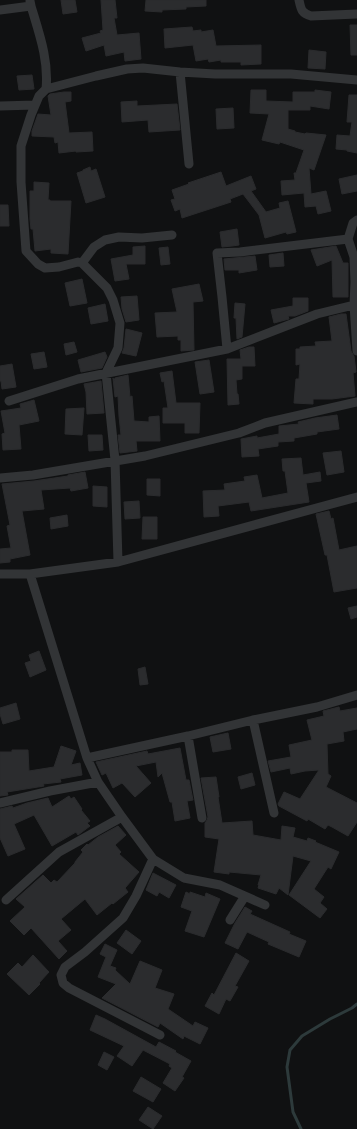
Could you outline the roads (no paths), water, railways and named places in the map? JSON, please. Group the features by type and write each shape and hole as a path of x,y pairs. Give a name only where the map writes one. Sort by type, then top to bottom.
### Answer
{"street":[{"path":"299,0 301,9 305,14 311,16 357,14"},
{"path":"0,10 30,3 46,59 48,78 46,89"},
{"path":"118,562 115,460 106,373 118,348 120,322 113,300 107,288 82,263 78,262 59,267 45,268 38,264 26,251 21,182 21,146 39,96 46,89 127,69 143,68 215,74 291,74 357,80"},
{"path":"180,72 189,164"},
{"path":"0,106 35,105"},
{"path":"357,220 353,223 348,239 354,257 357,351"},
{"path":"82,263 94,247 105,240 119,237 142,238 172,235"},
{"path":"227,349 217,253 240,252 348,239"},
{"path":"9,401 78,379 227,349 317,314 355,305"},
{"path":"0,478 33,475 139,457 239,433 265,423 357,402"},
{"path":"0,574 30,574 118,562 357,497"},
{"path":"30,574 86,758 98,782 122,817 153,859 184,878 220,885 265,905"},
{"path":"86,758 317,707 357,695"},
{"path":"253,720 274,813"},
{"path":"188,736 202,818"},
{"path":"0,803 50,791 98,782"},
{"path":"6,900 59,852 122,817"},
{"path":"153,859 136,896 123,918 85,952 65,967 61,975 63,983 68,988 160,1035"},
{"path":"230,920 245,896"}],"waterway":[{"path":"301,1129 293,1112 287,1067 290,1050 302,1036 357,1004"}]}
